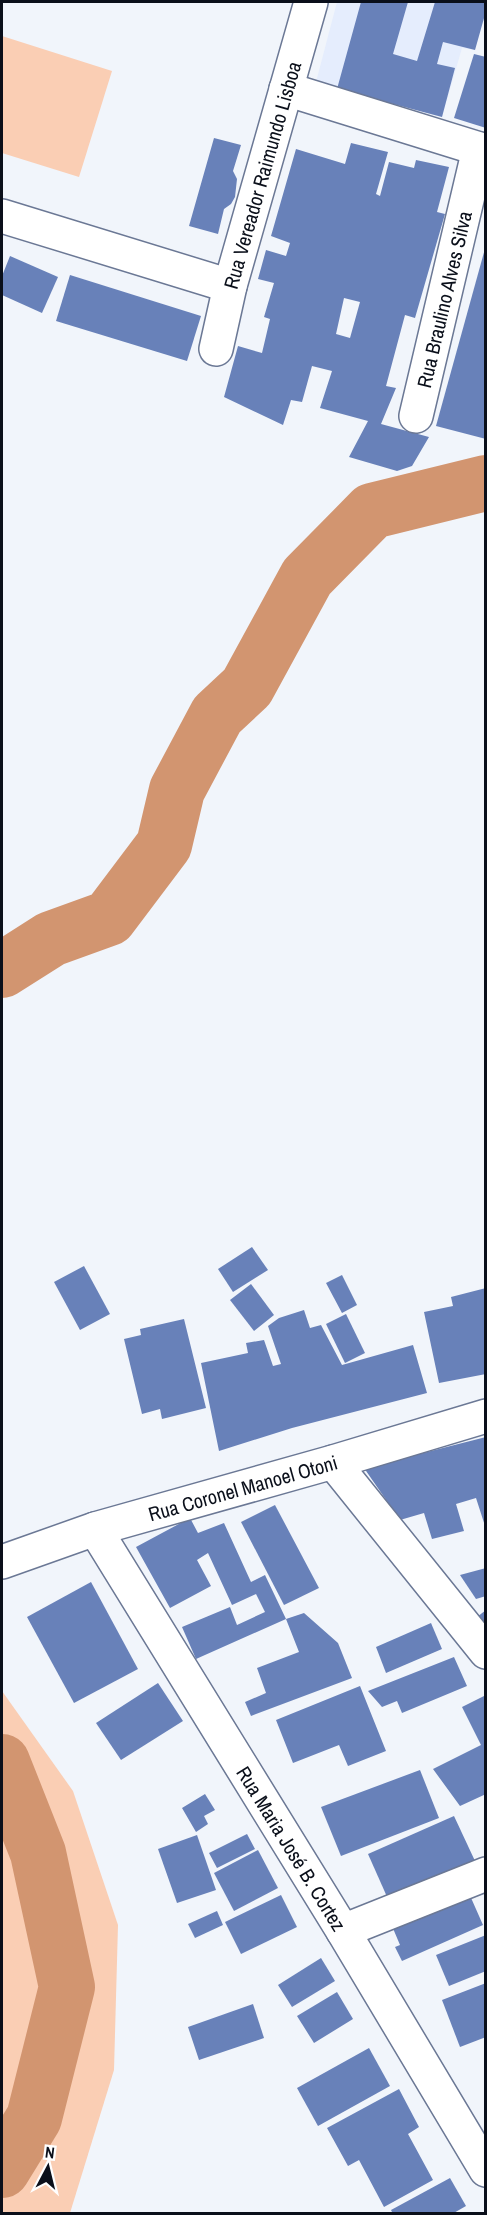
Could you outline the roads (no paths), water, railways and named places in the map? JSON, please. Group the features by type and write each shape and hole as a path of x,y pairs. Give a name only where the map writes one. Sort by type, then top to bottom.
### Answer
{"street":[{"name":"Rua Vereador Raimundo Lisboa","path":"216,349 230,286 311,2"},
{"path":"286,89 482,150"},
{"name":"Rua Braulino Alves Silva","path":"416,416 482,150"},
{"path":"2,216 230,286"},
{"name":"Rua Coronel Manoel Otoni","path":"2,1562 95,1529 486,1416"},
{"path":"333,1462 486,1652"},
{"name":"Rua Maria José B. Cortez","path":"95,1529 343,1931 486,2170"},
{"path":"343,1931 486,1874"}],"waterway":[{"path":"2,970 51,939 109,918 164,845 177,790 217,715 247,687 307,577 372,511 486,483"},
{"path":"2,1762 38,1853 67,1987 34,2118 2,2170"}]}
